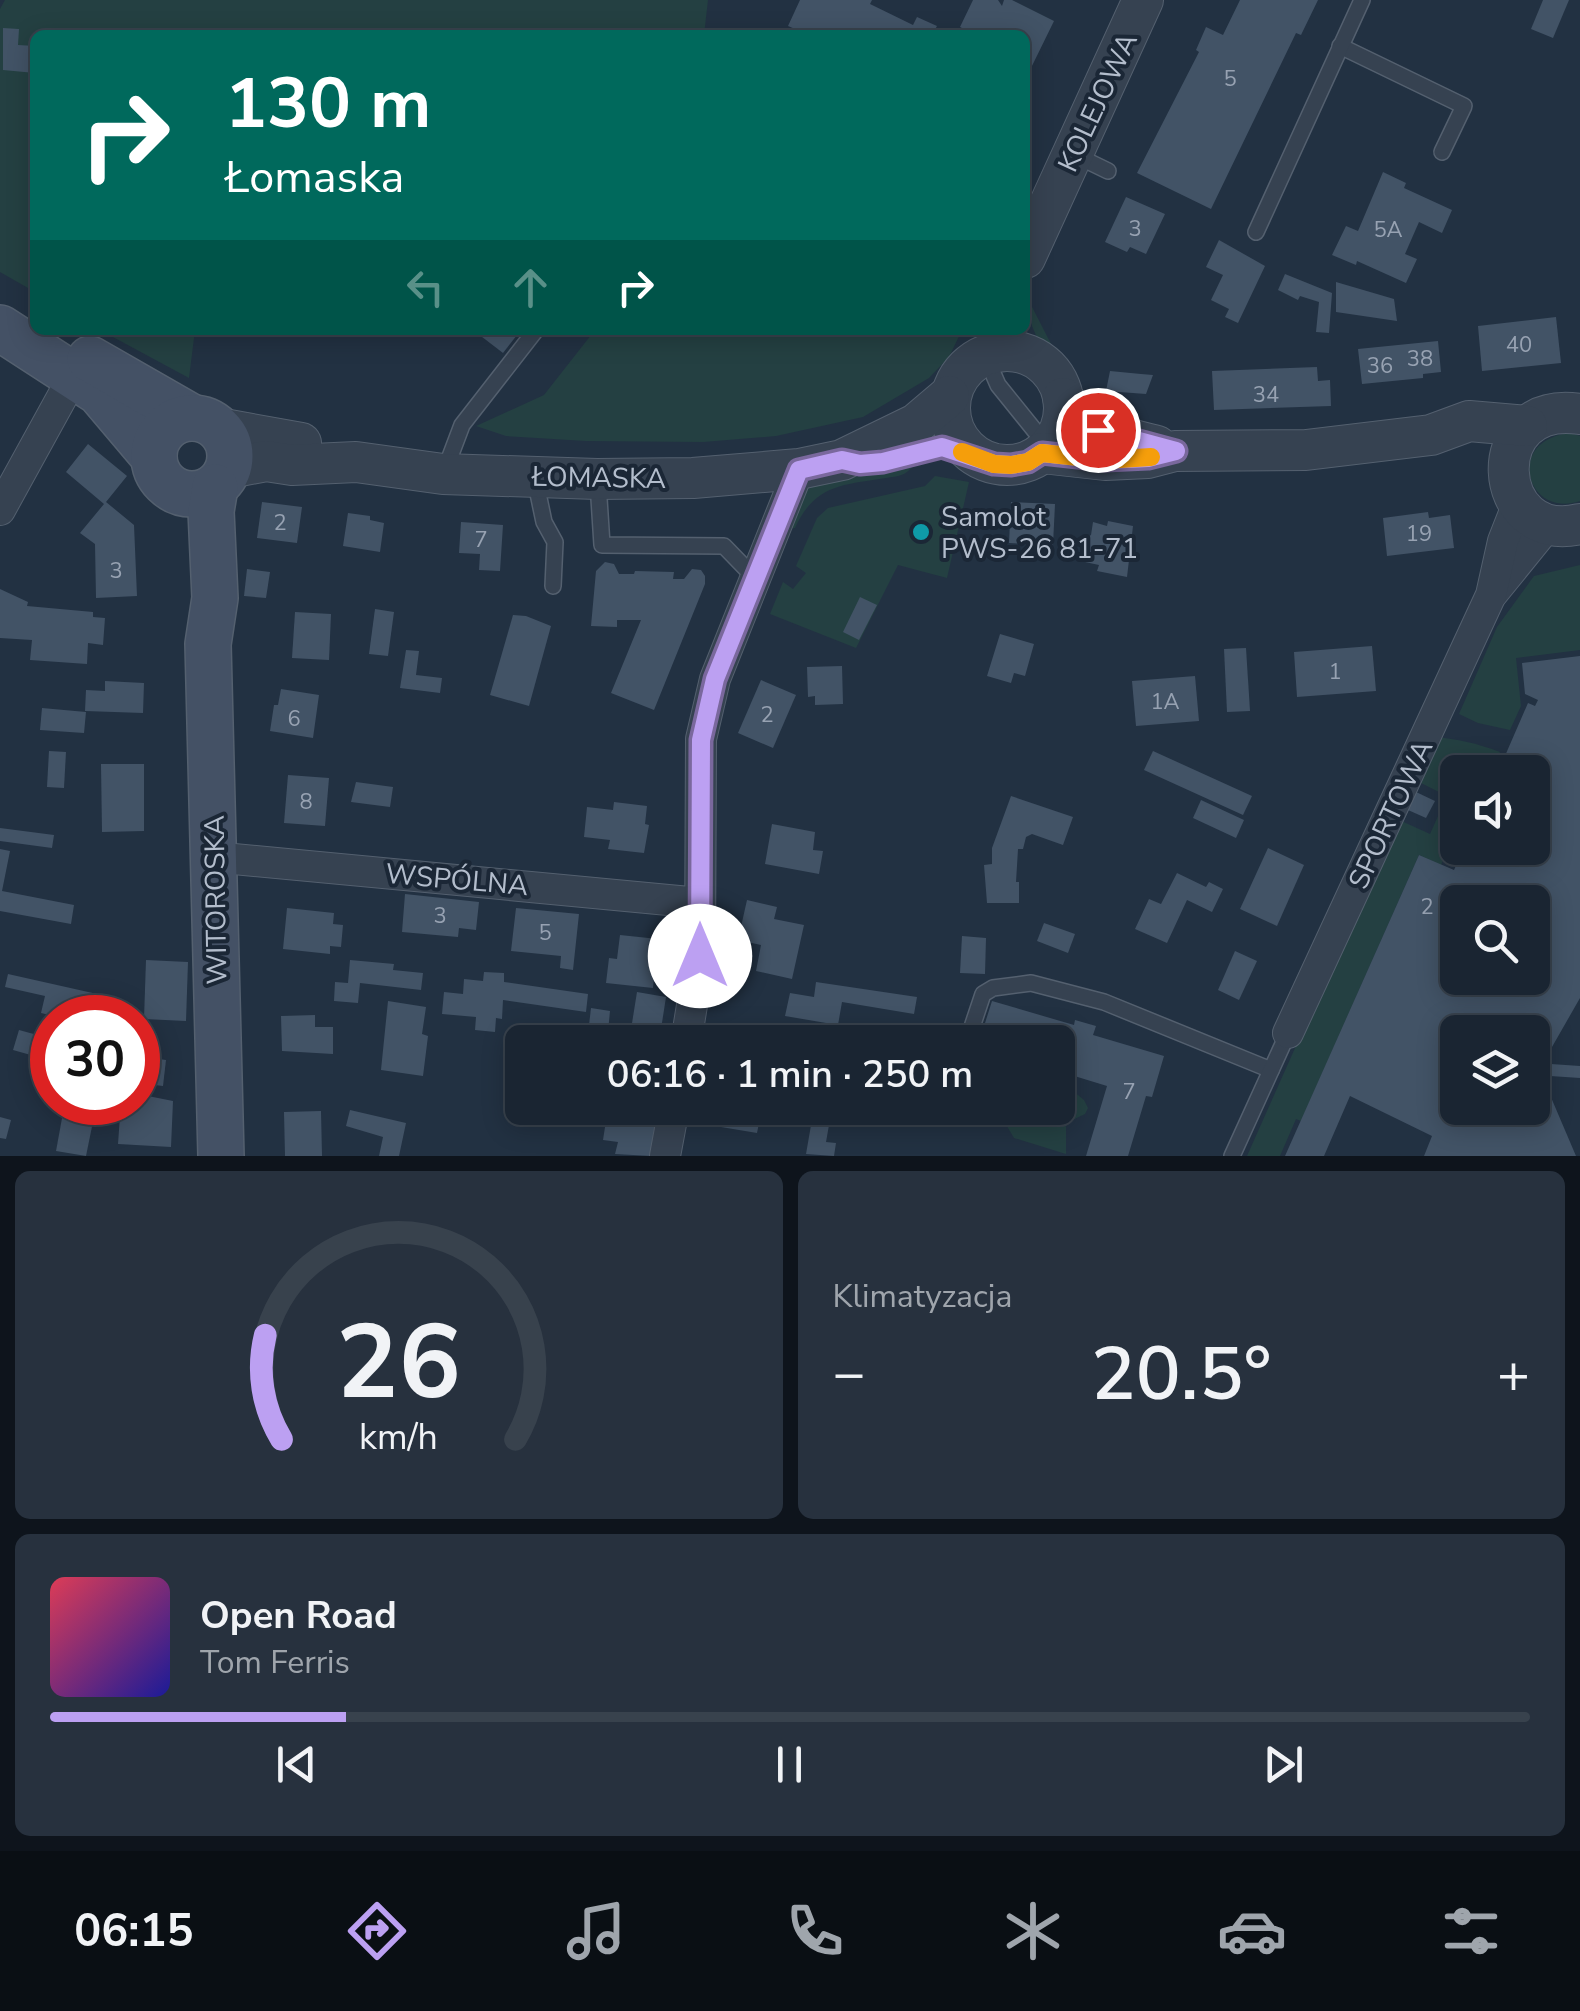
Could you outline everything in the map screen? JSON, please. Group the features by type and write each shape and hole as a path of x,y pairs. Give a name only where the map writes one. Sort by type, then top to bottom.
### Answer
{"main road":[{"path":"0,306 30,323"},
{"path":"0,328 146,394 214,450"},
{"path":"46,335 80,364"},
{"name":"WITOROSKA","path":"80,364 159,470 182,530 194,601 208,644"},
{"path":"174,422 214,450 201,494 186,494 159,470 155,447 174,422"},
{"name":"WITOROSKA","path":"214,450 215,598 208,644 222,1156"}],"street":[{"name":"KOLEJOWA","path":"1030,251 1090,162 1143,0"},
{"name":"ŁOMASKA","path":"214,450 292,465 356,462 444,474 693,478 799,470 842,460 916,424 950,396 981,349 1001,351 1025,343 1057,381 1073,414 1084,423 1176,451"},
{"path":"0,510 80,364"},
{"path":"950,396 955,434 978,458"},
{"path":"1045,450 1060,429 1064,398"},
{"name":"ŁOMASKA","path":"842,460 860,464 883,462 942,447 1011,465 1028,462 1045,450 1105,460 1148,458 1176,451 1306,450 1431,435 1469,421 1527,426 1552,413 1580,414"},
{"path":"1527,426 1512,445 1539,505"},
{"name":"ŁOMASKA","path":"1431,435 1471,446 1539,505"},
{"path":"689,1025 700,956 701,740 715,679 799,470"},
{"name":"SPORTOWA","path":"1288,1033 1491,595 1503,542 1539,505"},
{"name":"WSPÓLNA","path":"213,857 700,903"},
{"path":"665,1156 671,1125"}],"lane":[{"path":"1256,232 1362,0"},
{"path":"1340,46 1464,106 1442,152"},
{"path":"444,474 462,425 532,335"},
{"path":"981,349 998,385 1045,450"},
{"path":"535,477 544,522 555,542 553,586"},
{"path":"597,479 602,545 724,546 757,580"},
{"path":"973,1025 983,994 993,988 1031,983 1104,1002 1271,1070"},
{"path":"1232,1156 1288,1033"}],"green space":[{"path":"5,0 708,0 705,30 30,30 30,289 0,272 0,9"},
{"path":"1030,303 1067,375 1096,419 1074,394 1032,326"},
{"path":"109,335 194,335 189,378"},
{"path":"591,335 960,335 949,357 929,378 863,417 776,436 703,442 586,441 506,436 476,426 544,395"},
{"path":"1570,433 1580,436 1580,501 1561,504 1546,499 1536,489 1530,476 1530,462 1536,449 1549,439"},
{"path":"913,466 898,476 832,489 812,503 795,528 787,529 806,490 813,485"},
{"path":"935,476 969,482 947,578 898,565 856,648 770,614 783,582 793,589 806,573 796,566 817,518 828,508 925,486"},
{"path":"1580,565 1580,650 1516,658 1521,706 1510,730 1459,714 1497,627 1534,576"},
{"path":"1434,737 1500,752 1440,755 1440,792 1415,780"},
{"path":"1440,812 1440,865 1419,855 1301,1121 1296,1119 1280,1156 1247,1156 1397,819 1430,834"},
{"path":"1075,1093 1088,1108 1075,1119"},
{"path":"1006,1125 1066,1125 1066,1154 1014,1138"}],"building":[{"path":"800,0 872,0 870,4 913,25 917,17 937,26 935,30 797,30 788,26"},
{"path":"973,0 998,0 1002,6 1004,0 1012,0 1054,21 1030,70 1030,30 960,27"},
{"path":"1240,0 1318,0 1301,35 1296,33 1211,209 1137,173 1199,52 1196,50 1206,27 1223,35"},
{"path":"1543,0 1569,0 1553,38 1531,29"},
{"path":"3,28 19,29 18,45 30,46 30,73 3,70"},
{"path":"1383,172 1406,183 1404,188 1452,210 1442,233 1419,222 1405,254 1417,259 1406,283 1357,261 1356,265 1332,255 1346,226 1358,231"},
{"path":"1126,197 1165,214 1146,254 1130,247 1127,252 1105,242"},
{"path":"1219,240 1265,266 1238,323 1225,317 1229,309 1211,300 1223,275 1206,267"},
{"path":"1285,274 1332,293 1329,333 1316,332 1319,302 1300,296 1298,300 1278,290"},
{"path":"1336,282 1394,299 1397,321 1336,312"},
{"path":"1556,317 1561,363 1482,371 1478,326"},
{"path":"480,335 517,335 503,353"},
{"path":"1438,341 1441,372 1423,374 1423,378 1362,384 1358,349"},
{"path":"1317,367 1318,381 1330,380 1331,406 1214,410 1212,371"},
{"path":"1110,371 1153,375 1146,394 1106,391"},
{"path":"88,444 127,476 106,502 134,525 137,596 96,598 95,544 80,533 104,504 66,472"},
{"path":"262,502 302,507 297,543 257,538"},
{"path":"1011,502 1055,504 1053,545 1009,543"},
{"path":"1428,512 1429,518 1450,515 1454,548 1387,556 1383,518"},
{"path":"348,513 384,523 380,552 343,546"},
{"path":"1108,521 1133,526 1127,577 1097,571 1099,565 1085,562 1086,538 1091,535 1093,522 1107,526"},
{"path":"461,522 503,525 500,571 479,570 480,554 459,553"},
{"path":"605,562 614,564 619,574 674,572 673,579 684,579 692,569 701,570 705,576 654,710 611,693 641,620 617,620 617,627 591,626 596,571"},
{"path":"247,569 270,572 266,598 244,596"},
{"path":"0,589 28,602 27,606 93,612 93,617 105,618 103,645 88,643 87,664 30,660 32,640 0,638"},
{"path":"860,597 877,605 859,640 843,632"},
{"path":"375,609 394,612 388,656 369,654"},
{"path":"295,612 331,614 329,660 292,658"},
{"path":"513,615 551,626 529,706 490,695"},
{"path":"1000,634 1034,644 1025,676 1014,673 1011,683 987,676"},
{"path":"1372,646 1376,691 1297,697 1294,652"},
{"path":"1246,648 1250,711 1227,712 1224,649"},
{"path":"406,650 419,651 416,675 442,678 440,693 400,688"},
{"path":"1580,656 1580,998 1552,1047 1551,1064 1580,1066 1580,1078 1550,1076 1550,1015 1440,1015 1440,1125 1550,1125 1550,1095 1576,1156 1424,1156 1432,1136 1350,1096 1324,1156 1285,1156 1419,855 1454,870 1456,865 1550,865 1550,755 1505,755 1528,703 1535,706 1538,700 1525,694 1522,663"},
{"path":"842,666 843,704 815,705 815,696 808,697 807,667"},
{"path":"1195,676 1199,721 1136,726 1132,681"},
{"path":"761,680 796,695 773,748 738,733"},
{"path":"105,681 144,683 143,713 85,711 86,690 105,691"},
{"path":"281,689 319,695 313,738 270,731"},
{"path":"42,708 86,712 84,733 40,730"},
{"path":"49,751 66,752 64,788 47,787"},
{"path":"1153,751 1252,796 1243,815 1144,770"},
{"path":"101,764 144,764 144,831 102,832"},
{"path":"288,775 329,778 325,826 284,823"},
{"path":"356,782 393,787 390,807 351,802"},
{"path":"1416,792 1435,801 1426,818 1408,810"},
{"path":"1011,796 1073,817 1063,845 1032,834 1026,837 1023,849 1018,849 1019,903 987,903 984,865 992,864 992,848"},
{"path":"1201,800 1244,820 1236,838 1193,818"},
{"path":"614,802 647,806 645,824 649,825 644,853 608,849 610,840 584,837 587,807 613,810"},
{"path":"772,824 815,832 813,850 823,851 819,874 765,864"},
{"path":"0,828 54,835 52,848 0,841"},
{"path":"1268,848 1304,865 1277,926 1240,909"},
{"path":"0,849 10,851 2,891 74,905 71,924 0,911"},
{"path":"1177,873 1206,887 1209,882 1223,889 1212,912 1187,900 1167,943 1135,929 1149,899 1161,904"},
{"path":"405,894 479,902 476,930 459,928 458,937 402,932"},
{"path":"747,900 777,907 774,919 804,925 792,979 756,971 761,945 738,940"},
{"path":"287,908 334,913 333,924 343,925 341,947 330,946 330,954 283,949"},
{"path":"516,908 579,914 573,970 560,968 561,956 511,951"},
{"path":"1044,923 1075,934 1068,953 1037,941"},
{"path":"620,935 658,939 653,988 606,983 609,958 617,959"},
{"path":"962,936 986,938 985,974 960,973"},
{"path":"1235,951 1257,961 1239,1000 1218,990"},
{"path":"146,960 188,962 186,1021 160,1020 160,995 145,995"},
{"path":"350,960 394,964 393,970 423,973 421,990 360,983 358,1003 334,1001 335,982 348,983"},
{"path":"484,972 504,973 504,982 588,994 586,1012 503,1000 502,1019 496,1018 495,1032 475,1030 476,1017 442,1014 444,992 463,994 464,979 483,981"},
{"path":"8,974 102,995 41,995 5,987"},
{"path":"816,982 917,997 914,1014 842,1002 838,1025 785,1016 790,993 814,997"},
{"path":"637,992 666,997 662,1025 632,1025"},
{"path":"388,1001 426,1007 422,1034 428,1036 423,1076 381,1070"},
{"path":"992,1001 1074,1025 984,1025"},
{"path":"591,1008 610,1011 609,1025 589,1025"},
{"path":"315,1015 315,1027 333,1027 333,1054 282,1051 281,1016"},
{"path":"1075,1020 1096,1026 1093,1035 1164,1056 1152,1097 1146,1096 1128,1156 1086,1156 1107,1086 1075,1076"},
{"path":"19,1030 30,1033 30,1055 13,1050"},
{"path":"160,1059 166,1060 163,1086 160,1086"},
{"path":"160,1098 173,1101 171,1147 118,1144 119,1125 160,1125"},
{"path":"350,1110 406,1123 399,1156 379,1156 383,1137 346,1126"},
{"path":"321,1111 322,1156 285,1156 284,1112"},
{"path":"0,1117 11,1120 6,1139 0,1138"},
{"path":"61,1125 92,1125 86,1156 56,1151"},
{"path":"605,1125 657,1125 651,1156 615,1154 618,1142 603,1140"},
{"path":"721,1125 759,1125 757,1133"},
{"path":"811,1125 829,1125 826,1142 836,1143 834,1156 806,1154"}],"slow traffic":[{"path":"962,452 994,464 1011,465 1028,462 1042,453 1105,460 1151,457"}],"place":[{"name":"Samolot PWS-26 81-71","path":"921,532"}],"route":[{"path":"700,956 701,740 706,712 715,679 799,470 842,460 860,464 883,462 942,447 994,464 1011,465 1028,462 1042,453 1105,460 1148,458 1176,451 1098,430"}]}
